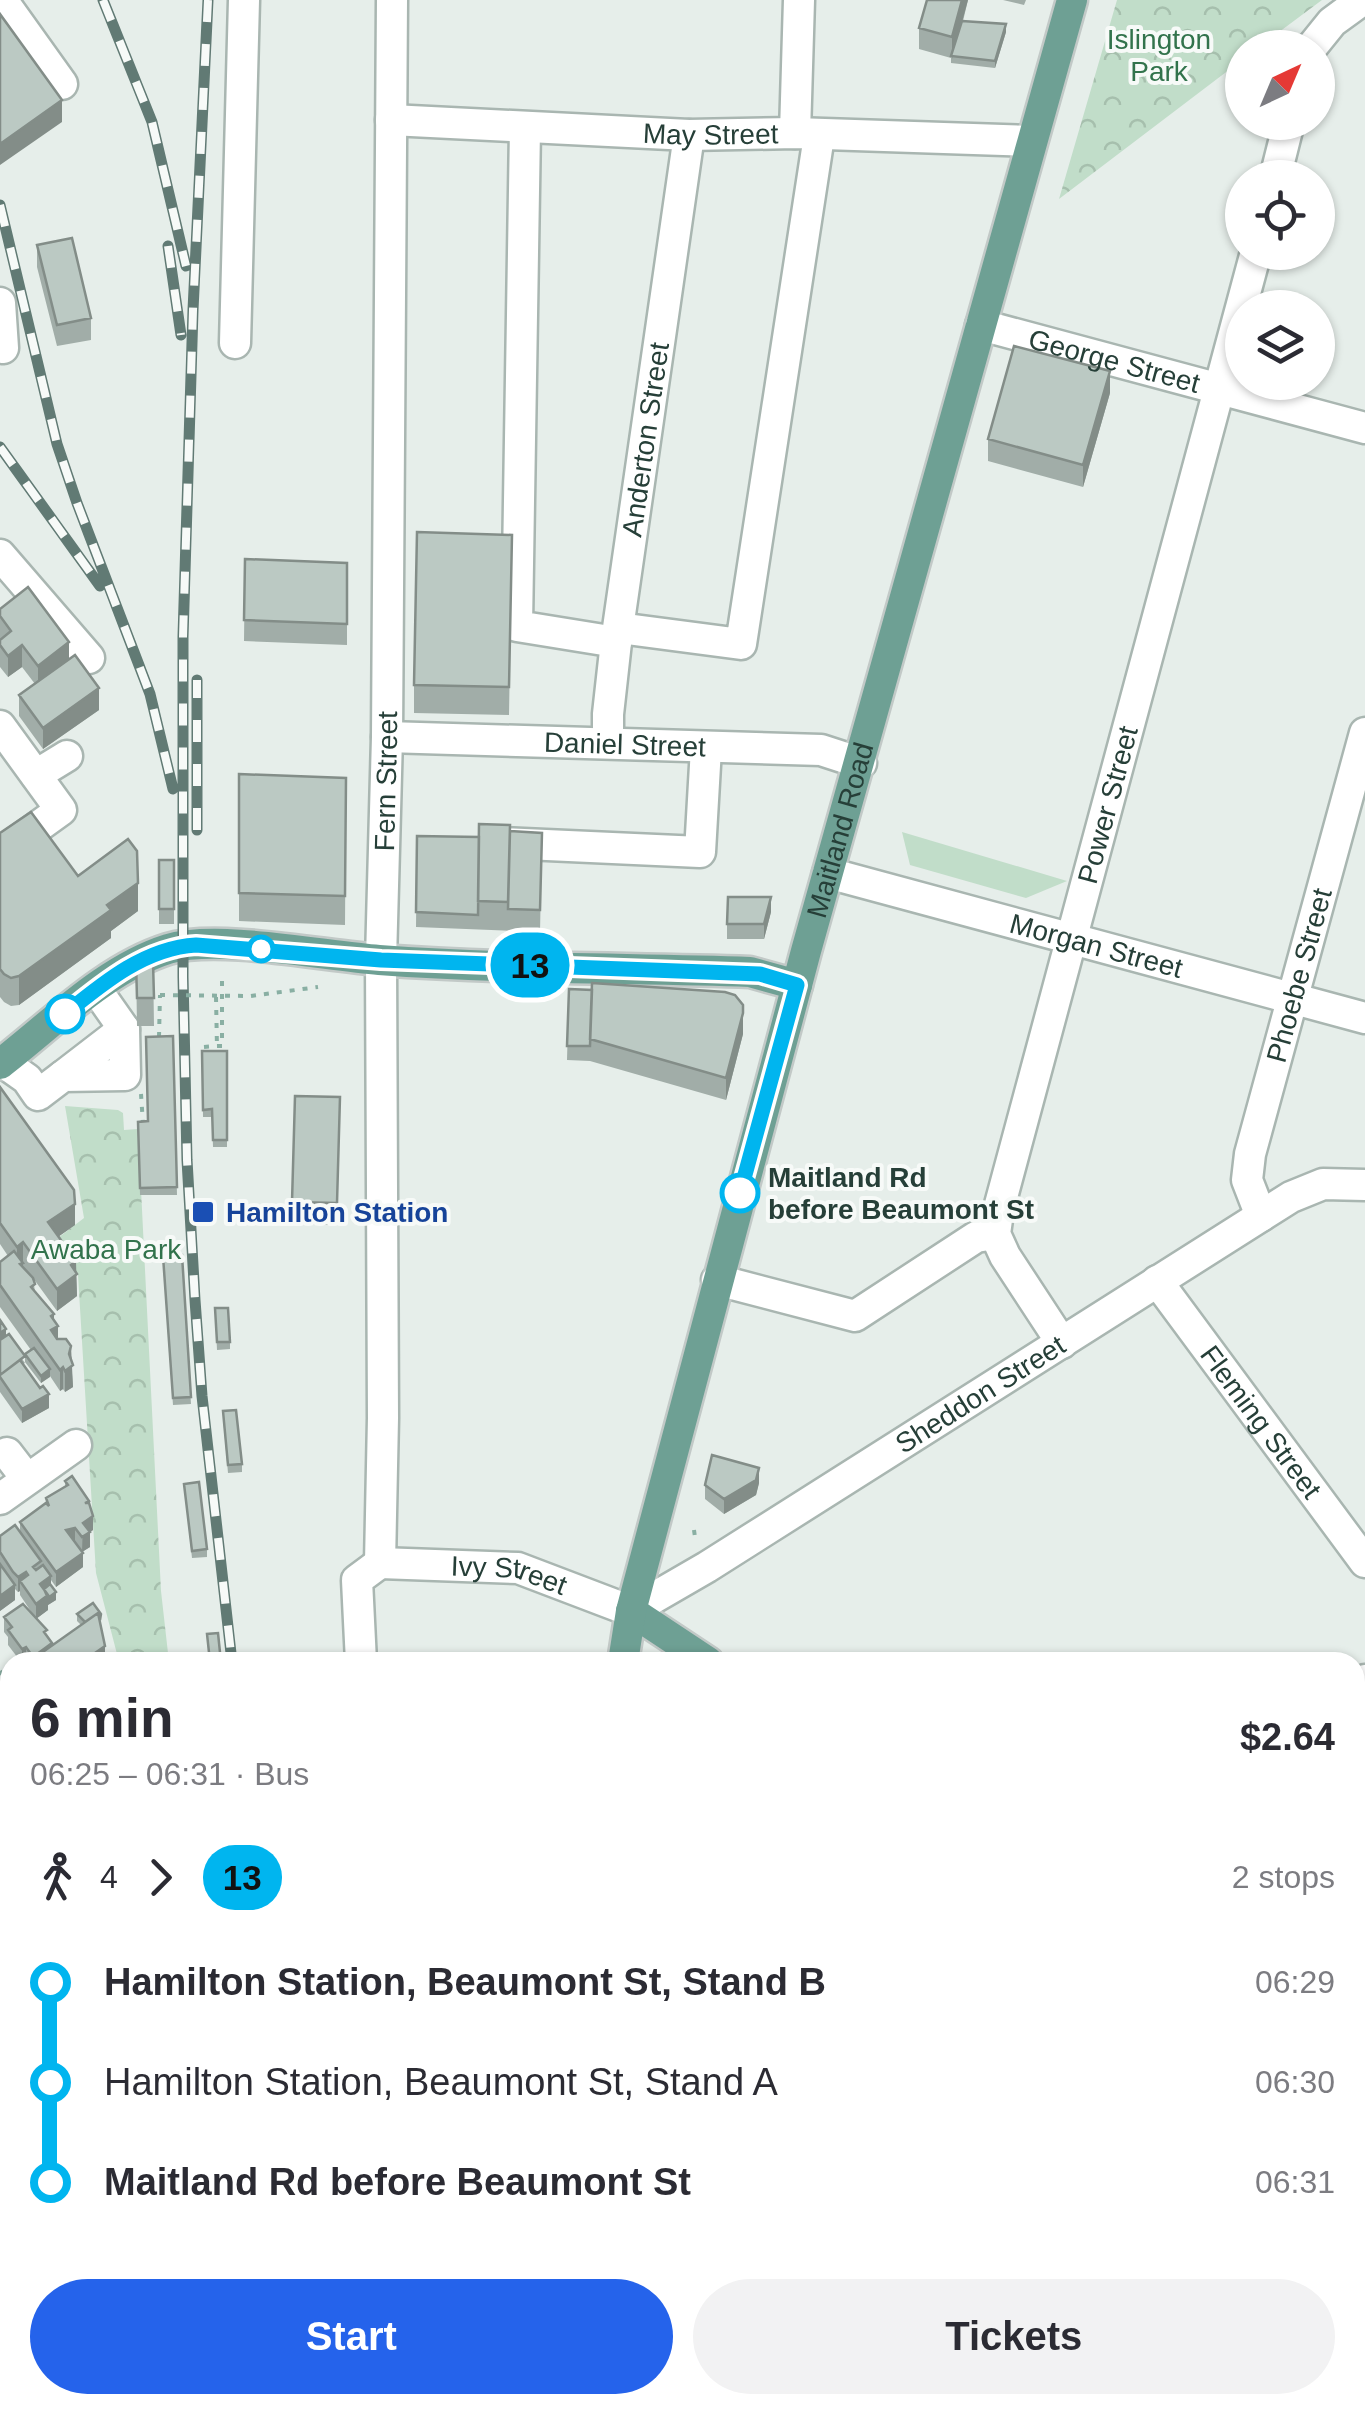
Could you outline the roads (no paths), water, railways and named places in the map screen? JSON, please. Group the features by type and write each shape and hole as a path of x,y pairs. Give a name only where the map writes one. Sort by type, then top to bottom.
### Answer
{"main road":[{"name":"Maitland Road","path":"624,1652 630,1611 717,1280 1072,0"},
{"path":"1,1062 96,989 148,958 184,946 223,945 381,960 750,972 797,985"},
{"path":"630,1611 693,1652"}],"street":[{"path":"2,0 62,84"},
{"path":"235,343 244,0"},
{"name":"Fern Street","path":"380,1563 381,960 400,839 387,737 392,0"},
{"path":"525,128 517,626 741,644 807,134 798,0"},
{"path":"1326,30 1362,0"},
{"name":"May Street","path":"391,120 689,135 807,134 1031,142"},
{"name":"Anderton Street","path":"608,742 617,635 689,135"},
{"name":"Power Street","path":"995,1234 1069,939 1252,270"},
{"path":"0,303 4,348"},
{"name":"George Street","path":"981,325 1365,428"},
{"path":"0,555 89,658"},
{"path":"0,726 61,810 0,854"},
{"name":"Phoebe Street","path":"1261,1216 1247,1180 1250,1154 1365,733"},
{"name":"Daniel Street","path":"387,737 821,750 861,763"},
{"path":"472,842 700,852 706,748"},
{"path":"36,775 67,756"},
{"name":"Morgan Street","path":"828,872 1365,1018"},
{"path":"1,1062 26,1079 38,1095 63,1076 125,1075 124,1029 96,989"},
{"name":"Sheddon Street","path":"630,1611 707,1567 1302,1191 1333,1184 1365,1184"},
{"path":"717,1280 855,1316 976,1237 995,1234 1005,1256 1062,1343"},
{"name":"Fleming Street","path":"1158,1281 1365,1562"},
{"path":"0,1499 76,1445"},
{"path":"8,1453 27,1479"},
{"path":"361,1652 357,1580 380,1563"},
{"name":"Ivy Street","path":"380,1563 518,1568 630,1611"}],"railway":[{"path":"103,0 152,122 186,266"},
{"path":"208,0 183,637 183,977 195,1300 231,1652"},
{"path":"0,205 57,444 150,694 173,789"},
{"path":"168,246 181,335"},
{"path":"0,447 100,586"},
{"path":"197,680 197,830"}],"place":[{"name":"Maitland Rd before Beaumont St","path":"740,1193"},
{"name":"Hamilton Station","path":"203,1212"}],"park label":[{"name":"Islington Park","path":"1159,55"},
{"name":"Awaba Park","path":"106,1249"}]}
